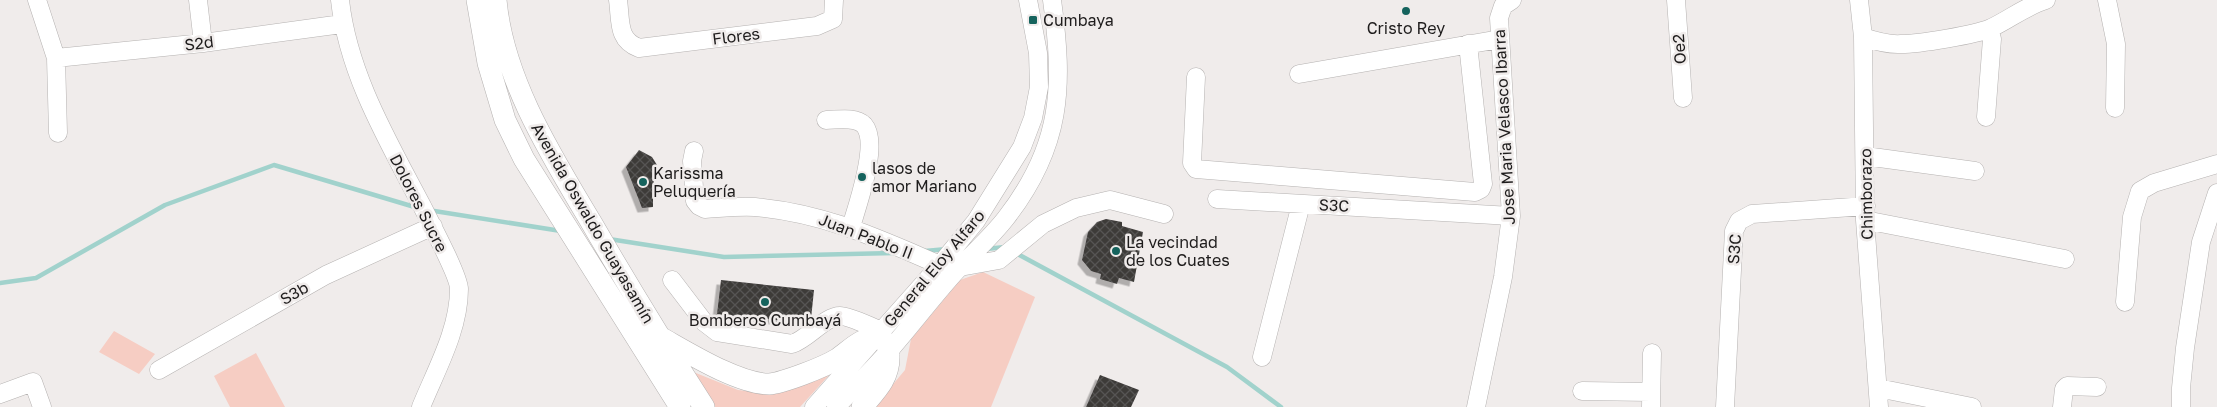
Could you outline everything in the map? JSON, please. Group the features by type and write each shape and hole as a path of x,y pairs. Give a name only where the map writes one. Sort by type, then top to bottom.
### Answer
{"main road":[{"path":"467,0 478,9"},
{"name":"Avenida Oswaldo Guayasamín","path":"496,0 499,22 526,106 557,166 704,407"},
{"name":"Avenida Oswaldo Guayasamín","path":"478,9 488,63 505,120 524,160 680,407"},
{"path":"660,337 719,369 746,379 769,384 791,378 836,360 866,340 882,340 887,375 862,407"},
{"path":"655,368 668,407"}],"street":[{"path":"37,0 56,58 58,133"},
{"path":"198,0 203,43"},
{"name":"Dolores Sucre","path":"340,0 342,24 371,109 433,226 459,286 457,317 421,407"},
{"name":"Flores","path":"618,0 623,36 629,44 640,48 817,26 832,20 834,0"},
{"name":"General Eloy Alfaro","path":"882,340 976,221 1022,147 1033,118 1039,87 1038,53 1028,0"},
{"path":"814,407 882,340 918,313 1005,219 1031,182 1042,158 1055,114 1059,68 1052,0"},
{"name":"Jose Maria Velasco Ibarra","path":"1476,407 1503,277 1511,216 1499,18 1503,6 1512,0"},
{"name":"Oe2","path":"1676,0 1683,98"},
{"name":"Chimborazo","path":"1859,0 1863,37 1866,213 1880,407"},
{"path":"1863,37 1878,42 1900,44 1969,34 1989,29 2036,3 2046,0"},
{"path":"2107,0 2116,44 2115,108"},
{"name":"S2d","path":"56,58 203,43 342,24"},
{"path":"1986,117 1992,38 1989,29"},
{"path":"1298,74 1500,39"},
{"path":"1196,77 1192,163 1196,169 1475,192 1481,189 1483,184 1468,44"},
{"path":"826,120 847,119 857,121 864,125 868,134 869,161 851,227"},
{"name":"Juan Pablo II","path":"694,151 692,162 696,201 699,206 705,208 773,209 820,217 851,227 940,265"},
{"path":"1865,156 1975,171"},
{"path":"2125,302 2132,217 2140,190 2154,183 2217,164"},
{"path":"2181,407 2185,348 2201,242 2217,194"},
{"name":"S3C","path":"1217,199 1511,216"},
{"path":"960,267 998,260 1044,224 1076,208 1110,200 1164,214"},
{"path":"1262,357 1301,204"},
{"name":"S3C","path":"1726,407 1734,231 1739,221 1752,214 1866,213 2065,259"},
{"name":"S3b","path":"159,370 326,275 433,226"},
{"path":"672,280 704,322 717,332 792,344 800,341 832,318 841,316 882,340"},
{"path":"836,407 882,340"},
{"path":"1582,391 1651,399 1652,353"},
{"path":"0,394 33,382 42,407"},
{"path":"2062,407 2064,389 2067,386 2097,387"},
{"path":"1878,388 1972,407"}],"shaded area":[{"path":"983,272 1035,297 991,407 874,407 905,370 911,339 960,280"},
{"path":"114,331 155,354 139,374 99,352"},
{"path":"256,353 285,407 230,407 214,376"},
{"path":"691,371 738,390 765,393 831,373 800,407 715,407"}],"building":[{"name":"Karissma Peluquería","path":"639,150 652,157 657,165 653,186 653,207 642,208 626,167"},
{"path":"1106,219 1122,222 1122,226 1143,232 1134,282 1119,278 1117,284 1100,279 1101,274 1091,271 1082,260 1088,232 1097,222"},
{"name":"Bomberos Cumbayá","path":"721,280 814,290 811,319 806,323 717,314"},
{"path":"1100,375 1139,390 1131,407 1086,407"}],"waterway":[{"path":"0,283 36,278 165,205 274,165 418,208"},
{"path":"428,210 561,231"},
{"path":"609,239 724,257 894,253"},
{"path":"986,249 1005,247"},
{"path":"925,251 947,249"},
{"path":"1014,252 1227,367 1281,407"}],"place":[{"name":"Cristo Rey","path":"1406,11"},
{"name":"Cumbaya","path":"1033,20"},
{"name":"lasos de amor Mariano","path":"862,177"},
{"name":"Karissma Peluquería","path":"643,182"},
{"name":"La vecindad de los Cuates","path":"1116,251"},
{"name":"Bomberos Cumbayá","path":"765,302"}]}
